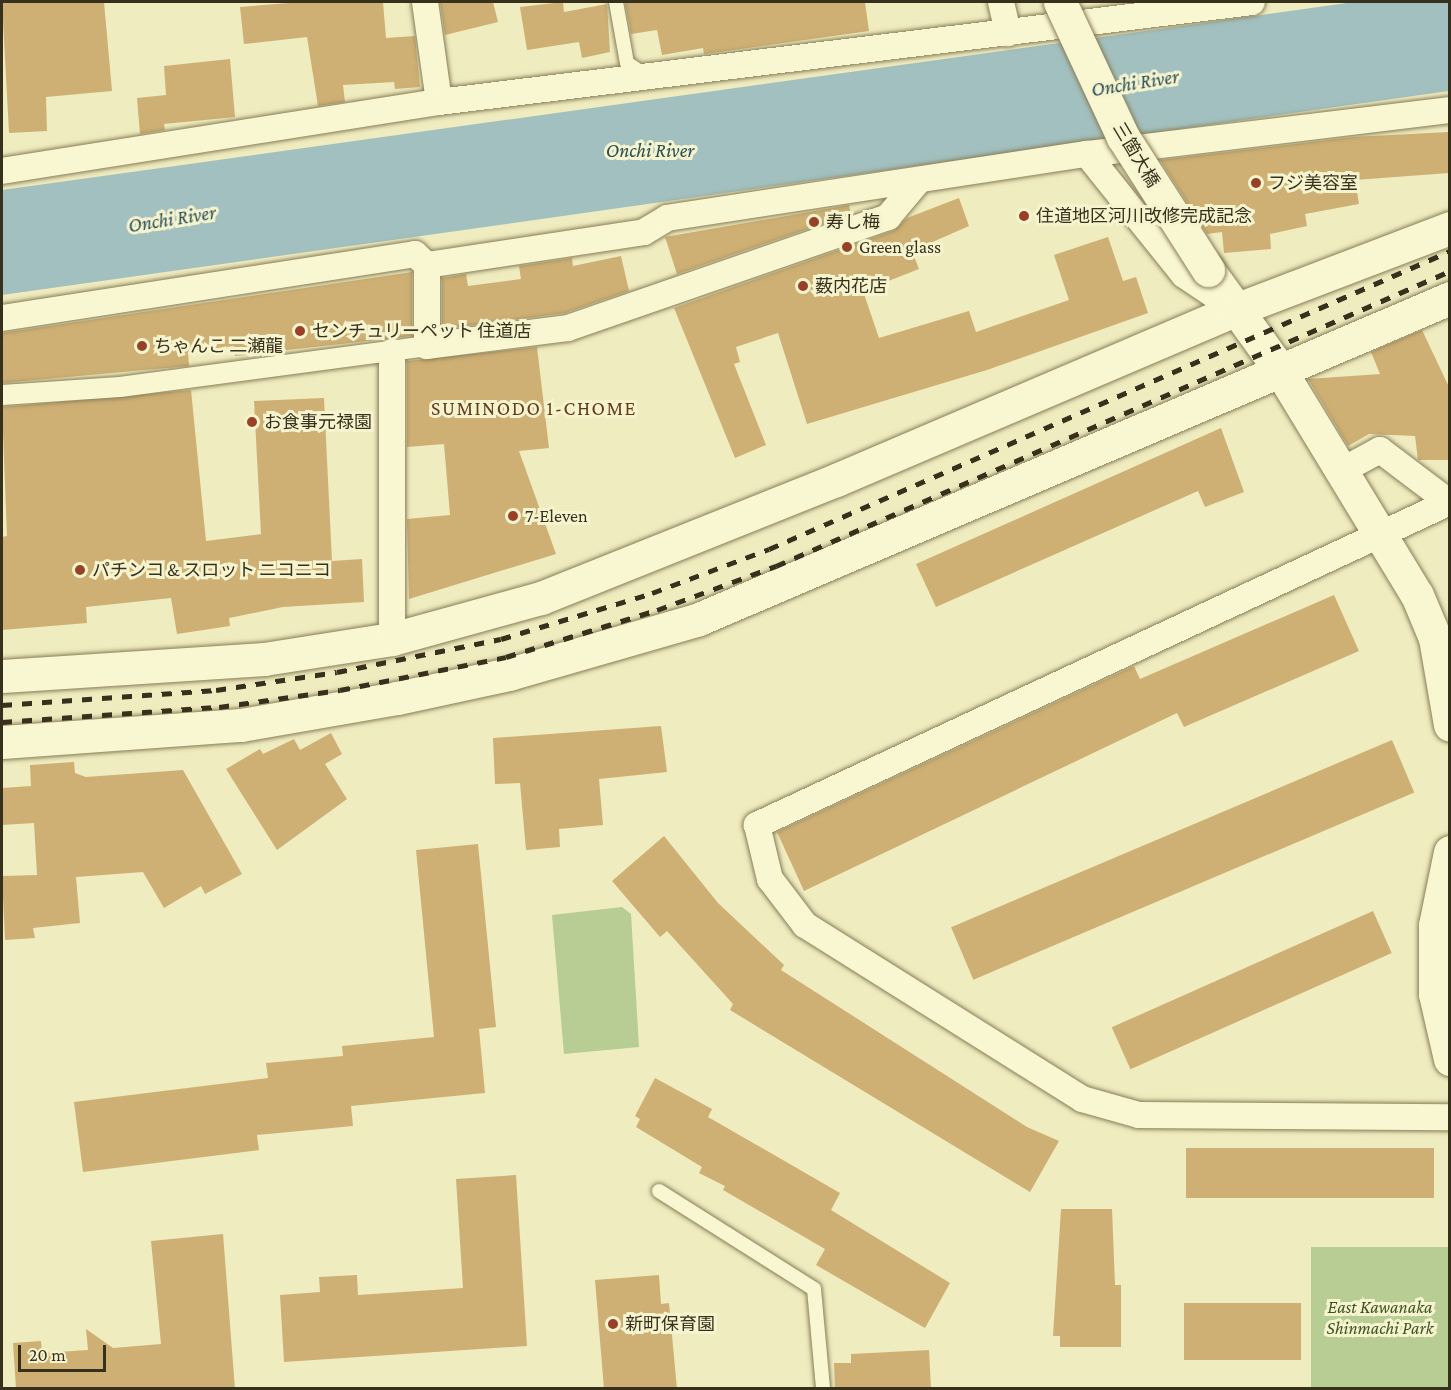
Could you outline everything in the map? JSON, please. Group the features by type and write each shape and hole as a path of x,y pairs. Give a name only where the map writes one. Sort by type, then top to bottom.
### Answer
{"street":[{"path":"425,2 439,102"},
{"path":"1001,2 1008,33"},
{"name":"三箇大橋","path":"1060,2 1123,137 1208,270 1280,370 1383,536 1435,638 1449,725"},
{"path":"2,171 439,102 1008,33 1083,12 1252,2"},
{"path":"427,265 645,232 667,219 1087,154 1449,110"},
{"path":"1087,154 1184,275 1235,310"},
{"path":"2,395 120,387 568,328 681,293 888,217 919,180"},
{"path":"2,676 264,659 392,639 541,598 836,480 1235,310 1449,228"},
{"path":"2,318 415,254 427,265 427,346"},
{"path":"2,742 241,725 509,674 699,619 1449,298"},
{"path":"392,352 392,639"},
{"path":"1343,470 1380,450 1449,503 1383,536 757,825 770,879 805,925 1082,1099 1139,1115 1449,1117"},
{"path":"1449,852 1435,926 1435,994 1449,1059"}],"lane":[{"path":"616,2 627,63 649,78"},
{"path":"659,1191 814,1289 823,1389"}],"green space":[{"path":"622,907 631,914 639,1047 564,1054 552,915"},
{"name":"East Kawanaka Shinmachi Park","path":"1311,1247 1449,1247 1449,1388 1311,1388"}],"water":[{"name":"Onchi River","path":"1354,2 1449,2 1449,91 2,295 2,190"}],"building":[{"path":"2,2 104,2 112,91 46,97 47,131 9,133"},
{"path":"301,2 383,2 386,38 415,36 420,87 395,89 394,82 343,85 345,102 318,106 307,37 244,44 240,7"},
{"path":"440,2 493,2 498,22 445,35"},
{"path":"563,2 564,12 607,4 610,52 582,58 579,42 527,50 520,7"},
{"path":"625,2 865,2 869,31 704,54 703,48 662,55 657,30 631,34"},
{"path":"230,59 235,117 164,124 165,130 140,134 137,98 166,95 164,66"},
{"path":"1448,132 1449,173 1355,180 1359,204 1305,214 1307,226 1270,234 1271,249 1224,253 1222,232 1207,234 1160,160 1353,137"},
{"path":"959,198 969,226 912,251 919,269 863,291 879,338 969,311 976,332 1069,300 1054,255 1108,237 1123,281 1136,277 1148,313 987,370 807,424 778,333 736,347 740,362 734,364 766,445 735,458 674,308 893,231 907,218"},
{"path":"849,205 851,214 677,274 665,237"},
{"path":"621,256 629,291 565,313 442,329 442,278 466,274 468,286 521,279 519,266 572,258 573,266"},
{"path":"412,272 412,336 235,356 234,346 188,352 189,366 2,383 2,333"},
{"path":"1422,330 1449,387 1449,460 1418,460 1415,436 1369,434 1348,446 1308,379 1380,374 1371,352"},
{"path":"537,347 549,448 519,451 556,554 409,599 407,519 450,515 444,444 407,447 407,361"},
{"path":"191,390 206,541 261,534 254,401 324,398 332,561 362,559 364,602 283,607 229,618 230,626 177,634 171,598 86,607 87,623 2,630 2,537 7,536 2,407"},
{"path":"1221,428 1244,492 1205,507 1198,491 936,607 916,564"},
{"path":"1334,595 1359,651 1184,727 1177,713 804,891 777,832 1134,666 1140,679"},
{"path":"661,726 667,772 599,779 603,825 559,829 560,847 526,850 520,783 495,784 493,738"},
{"path":"331,733 342,754 325,764 347,799 277,850 226,769 260,749 263,754 294,739 300,750"},
{"path":"1392,740 1414,792 973,980 951,927"},
{"path":"74,762 75,773 86,777 183,770 242,874 205,894 201,886 164,908 143,872 76,877 80,923 33,928 35,938 5,940 2,876 37,875 34,823 2,825 2,788 31,786 30,765"},
{"path":"664,836 718,903 784,965 781,970 1027,1127 1059,1141 1030,1192 730,1010 733,1004 667,931 660,937 612,881"},
{"path":"478,844 496,1027 479,1029 485,1093 351,1106 353,1126 257,1135 259,1150 83,1172 74,1102 268,1078 266,1063 343,1056 342,1046 434,1037 416,850"},
{"path":"1373,911 1392,953 1130,1069 1112,1027"},
{"path":"655,1078 712,1109 708,1117 840,1193 831,1210 950,1283 925,1328 816,1265 825,1249 723,1190 725,1186 699,1173 702,1167 636,1127 640,1119 635,1116"},
{"path":"1186,1148 1434,1148 1434,1198 1186,1198"},
{"path":"516,1175 527,1346 284,1362 280,1295 320,1292 319,1277 357,1275 358,1295 463,1288 456,1179"},
{"path":"1061,1209 1112,1209 1115,1285 1121,1285 1121,1347 1060,1347 1060,1336 1053,1336"},
{"path":"223,1234 235,1389 16,1389 13,1343 41,1341 42,1353 88,1350 86,1329 113,1348 161,1344 151,1241"},
{"path":"659,1275 661,1304 669,1303 677,1389 604,1389 595,1280"},
{"path":"1184,1303 1301,1303 1301,1360 1184,1360"},
{"path":"929,1350 931,1389 835,1389 834,1363 851,1363 851,1354"}],"railway":[{"path":"2,705 216,690 337,672 501,639 652,593 769,549 1450,251"},
{"path":"2,722 219,707 340,690 506,657 657,610 776,566 1450,271"}],"place":[{"name":"フジ美容室","path":"1256,183"},
{"name":"住道地区河川改修完成記念","path":"1024,216"},
{"name":"寿し梅","path":"814,222"},
{"name":"Green glass","path":"847,247"},
{"name":"薮内花店","path":"803,286"},
{"name":"センチュリーペット 住道店","path":"300,331"},
{"name":"ちゃんこ 二瀬龍","path":"142,346"},
{"name":"お食事元禄園","path":"252,422"},
{"name":"7-Eleven","path":"513,516"},
{"name":"パチンコ & スロット ニコニコ","path":"80,570"},
{"name":"新町保育園","path":"613,1324"}],"district":[{"name":"SUMINODO 1-CHOME","path":"534,408"}]}
